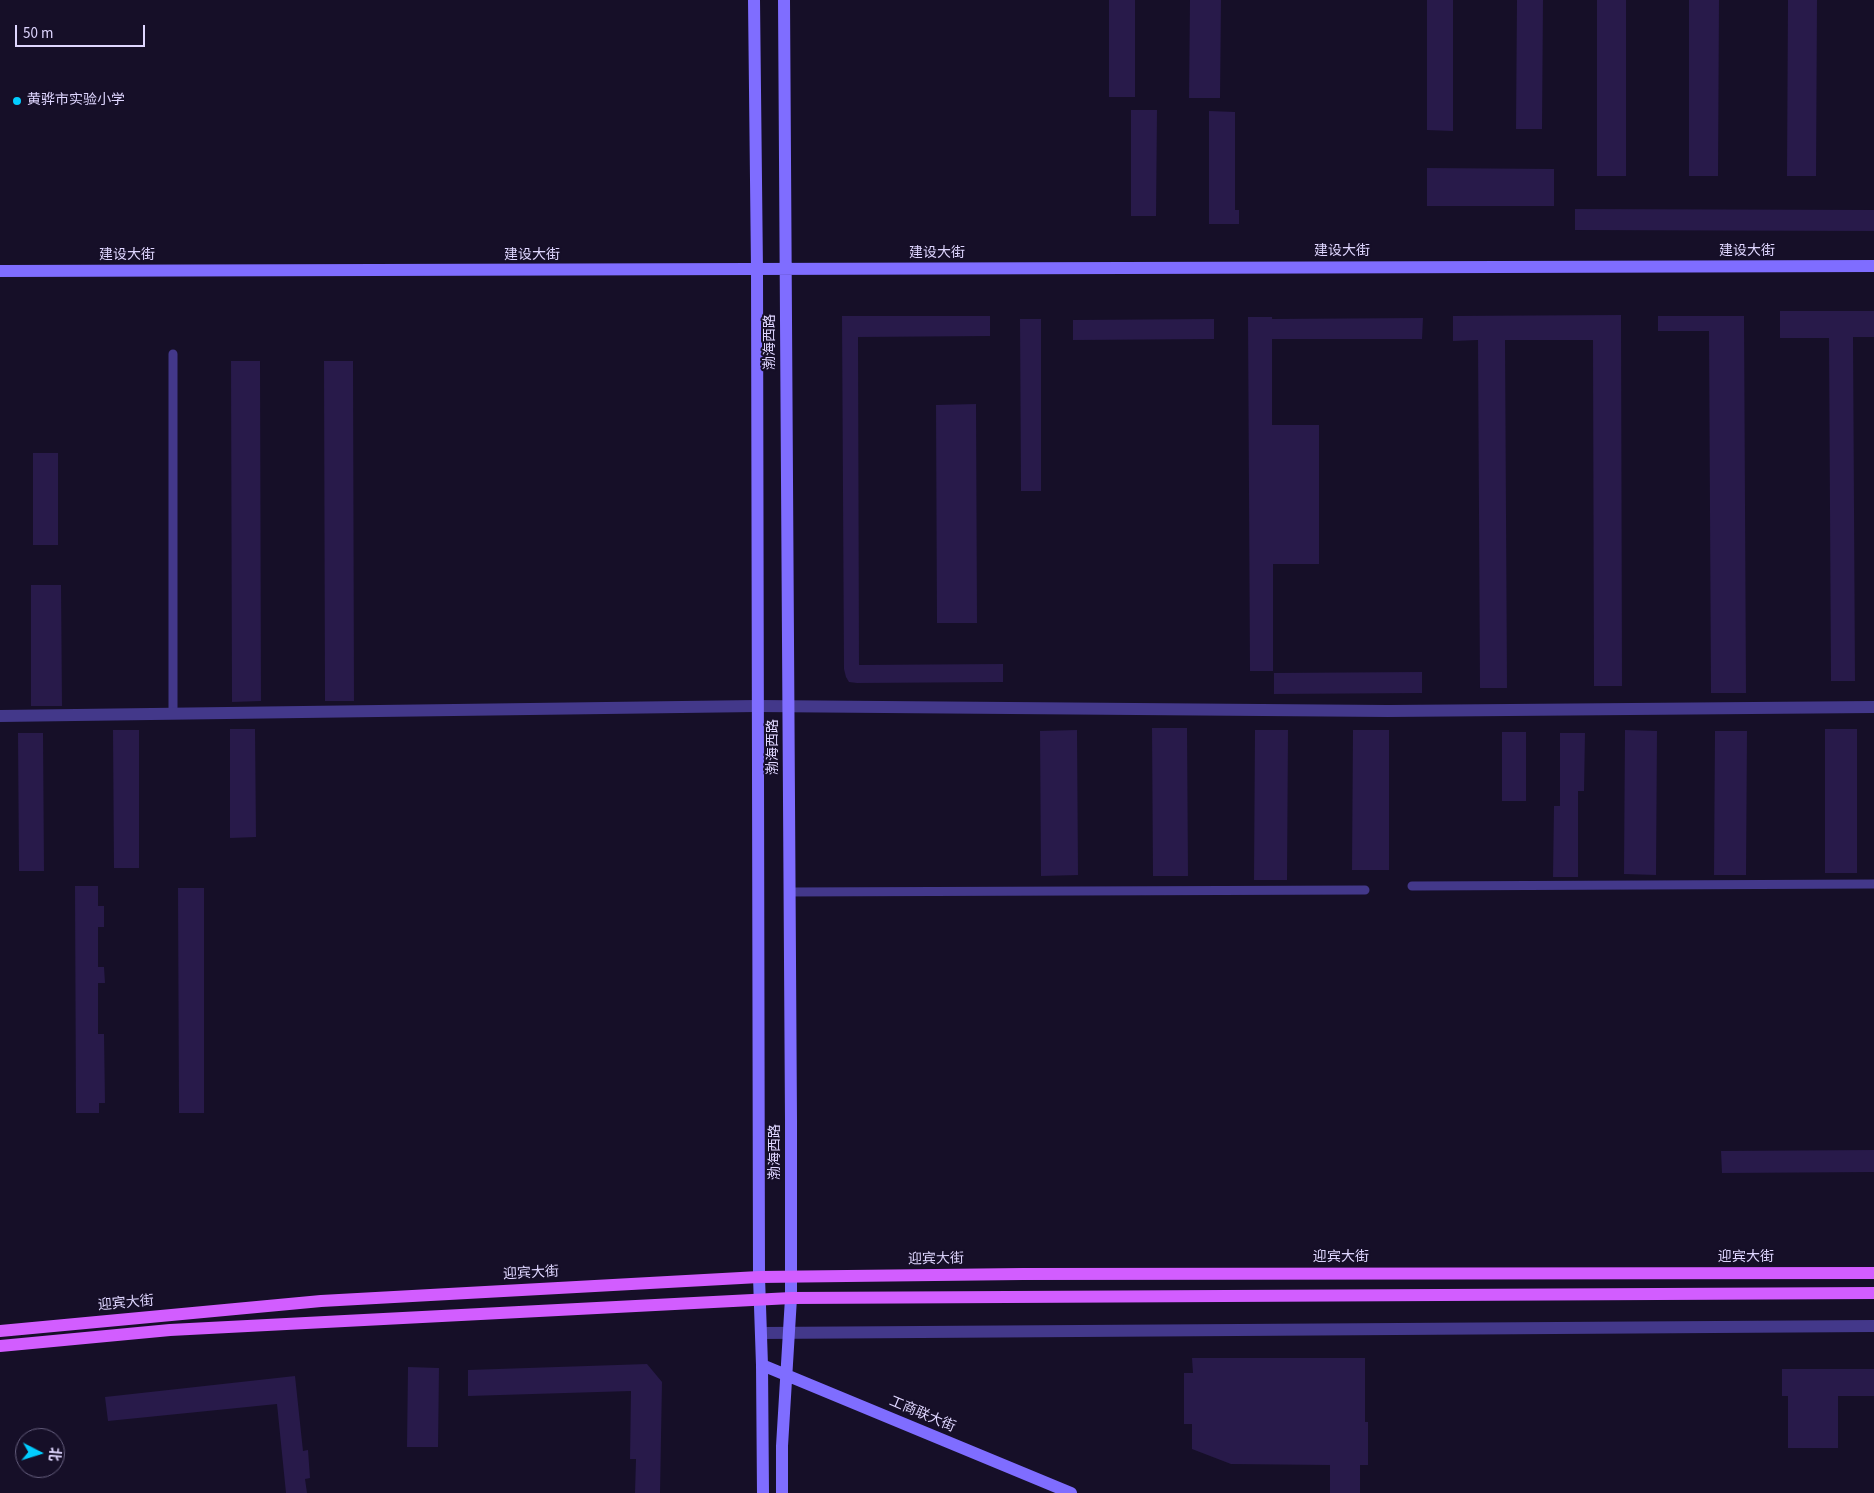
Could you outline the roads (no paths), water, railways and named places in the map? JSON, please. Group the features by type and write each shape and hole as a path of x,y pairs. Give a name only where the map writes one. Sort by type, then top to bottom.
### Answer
{"main road":[{"name":"渤海西路","path":"754,0 757,270 759,1277 763,1493"},
{"name":"渤海西路","path":"782,1493 782,1446 791,1277 784,0"},
{"name":"建设大街","path":"0,271 1874,266"},
{"name":"迎宾大街","path":"0,1330 321,1300 759,1277 1043,1274 1874,1272"},
{"path":"0,1346 170,1330 790,1298 1874,1293"},
{"name":"工商联大街","path":"762,1365 1071,1493"}],"street":[{"path":"0,716 757,706 1378,711 1874,707"},
{"path":"761,1333 1874,1326"}],"lane":[{"path":"173,354 173,713"},
{"path":"1412,886 1874,884"},
{"path":"789,892 1365,890"}],"place":[{"name":"黄骅市实验小学","path":"17,101"}]}
